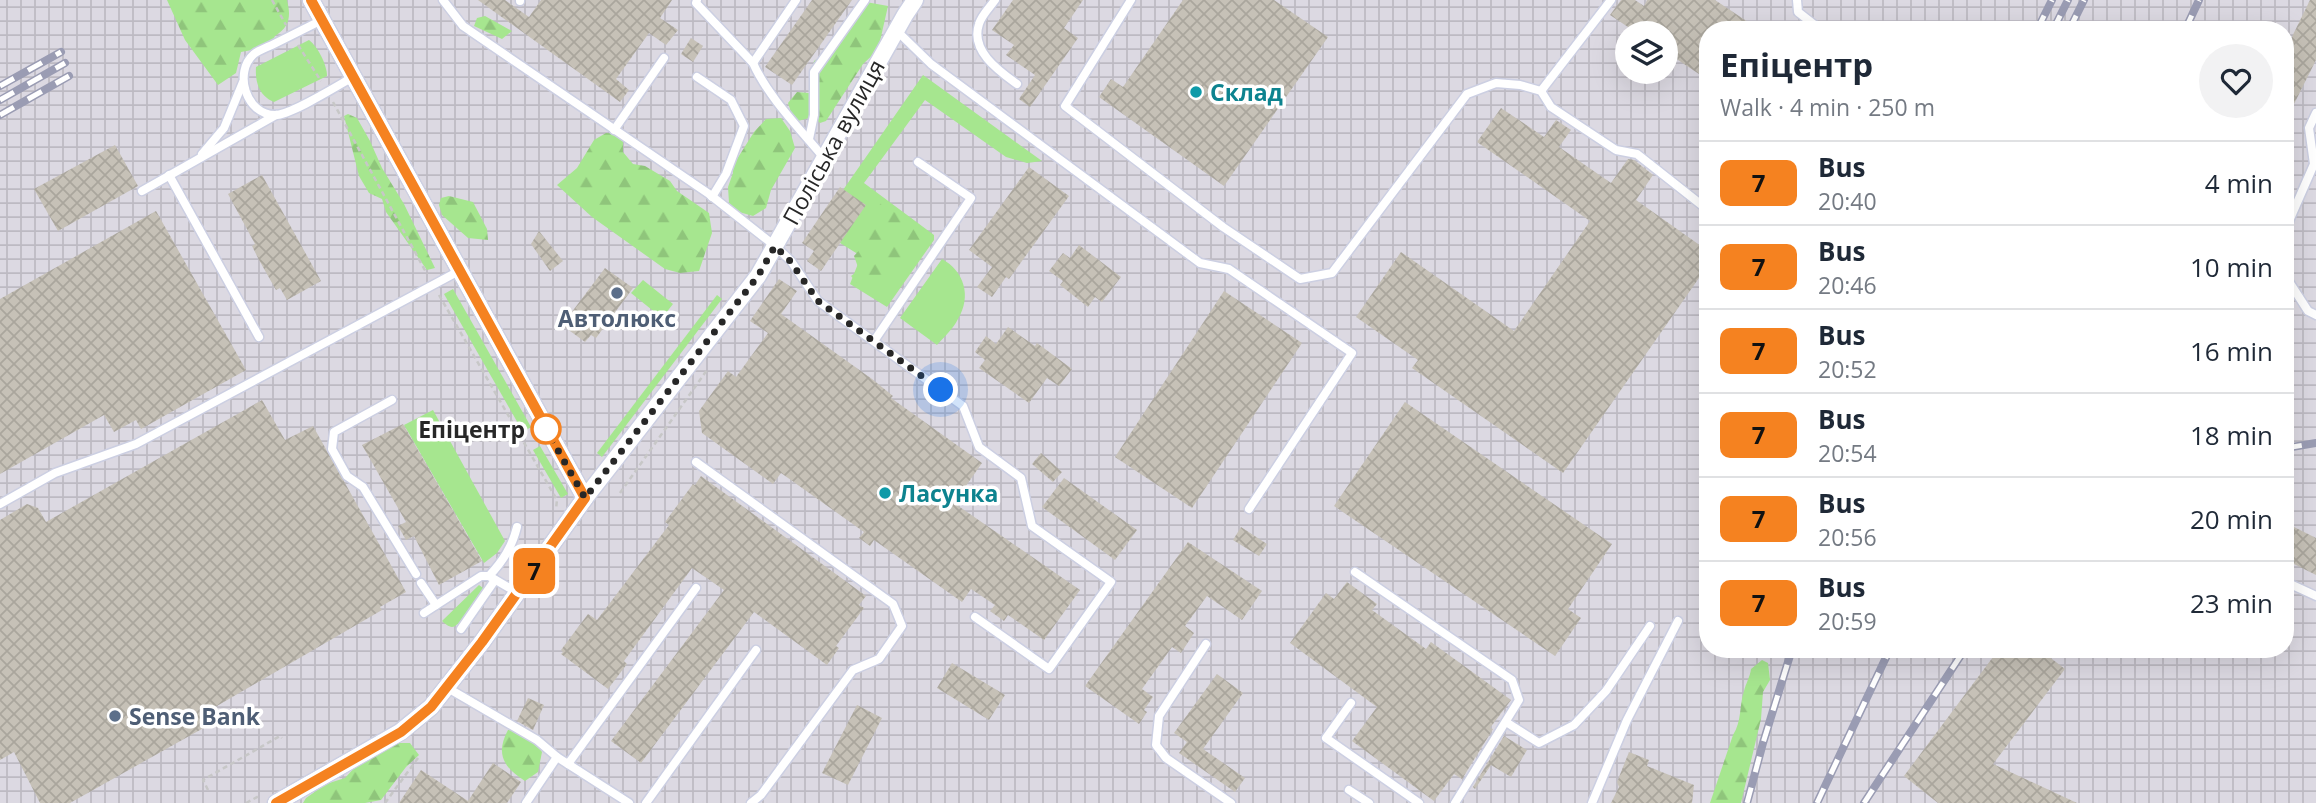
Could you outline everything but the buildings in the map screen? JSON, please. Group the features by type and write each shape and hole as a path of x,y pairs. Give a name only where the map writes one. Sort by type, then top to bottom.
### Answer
{"street":[{"path":"311,0 585,498"},
{"name":"Поліська вулиця","path":"276,803 401,732 431,707 518,593 585,498 758,276 915,0"}],"lane":[{"path":"443,0 463,26 712,197 775,246 790,261 818,301 963,406 979,447 1021,478 1031,526 1111,582 1049,669 975,617"},
{"path":"698,0 696,3 753,63 824,158"},
{"path":"753,63 796,0"},
{"path":"809,139 814,115 814,72 865,0"},
{"path":"995,0 978,25 979,43 992,66 1017,84"},
{"path":"1131,0 1065,106 1223,227 1300,279 1332,273 1467,94 1496,83 1541,90 1551,107 1616,149 1637,154 1699,203"},
{"path":"1541,90 1611,0"},
{"path":"1797,0 1798,12 1810,21"},
{"path":"200,157 224,128 243,82 244,72 255,54 322,20"},
{"path":"896,30 931,64 1200,263 1229,269 1352,353 1249,509"},
{"path":"614,130 664,58"},
{"path":"142,191 276,115 288,112 353,77"},
{"path":"697,77 731,100 744,126 726,174 712,197"},
{"path":"243,82 254,106 276,115"},
{"path":"2294,210 2314,164 2309,128 2316,113"},
{"path":"874,341 971,198 918,162"},
{"path":"169,175 259,337"},
{"path":"0,504 55,473 136,444 460,271"},
{"path":"2294,289 2308,311 2316,315"},
{"path":"392,400 334,432 332,449 347,476 363,487 415,574"},
{"path":"696,462 893,604 902,626 879,659 853,670 761,795 751,803"},
{"path":"461,629 504,560 513,543 517,527"},
{"path":"1355,572 1512,680 1519,700 1455,803"},
{"path":"424,613 481,576 492,578 518,593"},
{"path":"421,583 436,605"},
{"path":"2294,586 2316,596"},
{"path":"568,764 696,588"},
{"path":"1592,803 1627,720 1678,621"},
{"path":"1506,722 1539,743 1574,724 1606,691 1650,626"},
{"path":"1206,644 1159,716 1156,745 1166,758 1231,803"},
{"path":"646,803 756,650"},
{"path":"446,687 537,740 557,757 629,803"},
{"path":"1351,703 1326,738 1419,803"},
{"path":"526,803 557,757"},
{"path":"1349,790 1369,803"}],"path":[{"path":"272,0 327,91 433,285 557,500 552,517"},
{"path":"620,493 707,370"},
{"path":"208,790 203,780 280,736 282,738"},
{"path":"385,803 418,758"}],"shaded area":[{"path":"0,0 2316,0 2316,803 0,803"}],"green space":[{"path":"167,0 287,0 289,16 286,25 273,40 257,49 241,52 236,73 218,85 185,40"},
{"path":"866,2 888,6 878,50 863,64 826,121 820,123 816,119 811,104 809,118 798,121 793,118 788,103 797,92 809,93 814,61 838,44"},
{"path":"485,16 512,31 502,39 474,26 477,18"},
{"path":"309,40 321,57 327,76 274,102 269,99 259,88 256,67"},
{"path":"923,75 1042,161 1027,163 1006,157 925,100 864,183 934,235 934,240 887,307 850,284 861,256 840,243 843,190"},
{"path":"348,114 357,118 370,141 435,268 427,270 386,212 382,199 369,193 359,176 344,116"},
{"path":"781,118 790,131 795,148 771,190 766,208 753,216 739,212 729,203 728,187 733,173 732,167 754,132 766,119"},
{"path":"606,133 618,134 623,140 623,152 633,164 645,166 670,181 677,191 709,213 712,233 699,271 680,273 665,269 592,217 557,185 577,168 594,140"},
{"path":"449,196 473,202 487,229 488,240 468,238 442,215 439,205 441,198"},
{"path":"882,202 921,232 920,247 909,255 905,266 897,273 878,277 872,290 859,285 851,276 859,270 854,256 862,247 868,219"},
{"path":"942,259 956,270 960,277 964,285 965,302 956,323 937,345 900,318"},
{"path":"643,280 673,304 662,318 631,293"},
{"path":"453,289 531,427 523,432 444,294"},
{"path":"717,295 722,299 602,457 597,453"},
{"path":"433,410 505,541 497,553 484,563 404,425"},
{"path":"540,446 568,494 561,498 533,450"},
{"path":"479,585 483,588 482,592 459,623 452,627 442,621"},
{"path":"1762,660 1768,663 1770,680 1763,692 1761,719 1741,803 1710,803 1738,724 1742,697 1751,669"},
{"path":"508,730 528,736 542,752 538,772 525,781 512,771 504,760 502,746"},
{"path":"394,743 410,743 419,755 406,767 381,800 365,803 303,803 326,784 345,778 356,766"}],"railway":[{"path":"2042,21 2052,0"},
{"path":"2058,21 2068,0"},
{"path":"2074,21 2084,0"},
{"path":"2189,21 2199,0"},
{"path":"0,86 61,52"},
{"path":"0,100 65,63"},
{"path":"0,115 69,76"},
{"path":"2294,447 2316,443"},
{"path":"1747,803 1789,658"},
{"path":"1817,803 1886,658"},
{"path":"1864,803 1959,658"}],"bus line":[{"name":"7","path":"276,803 401,732 431,707 482,642 585,498 311,0"}],"place":[{"name":"Склад","path":"1196,92"},
{"name":"Автолюкс","path":"617,293"},
{"name":"Епіцентр","path":"546,429"},
{"name":"Ласунка","path":"885,493"},
{"name":"Sense Bank","path":"115,716"}],"route":[{"path":"546,429 585,498 758,276 775,246 790,261 818,301 941,390"}]}
